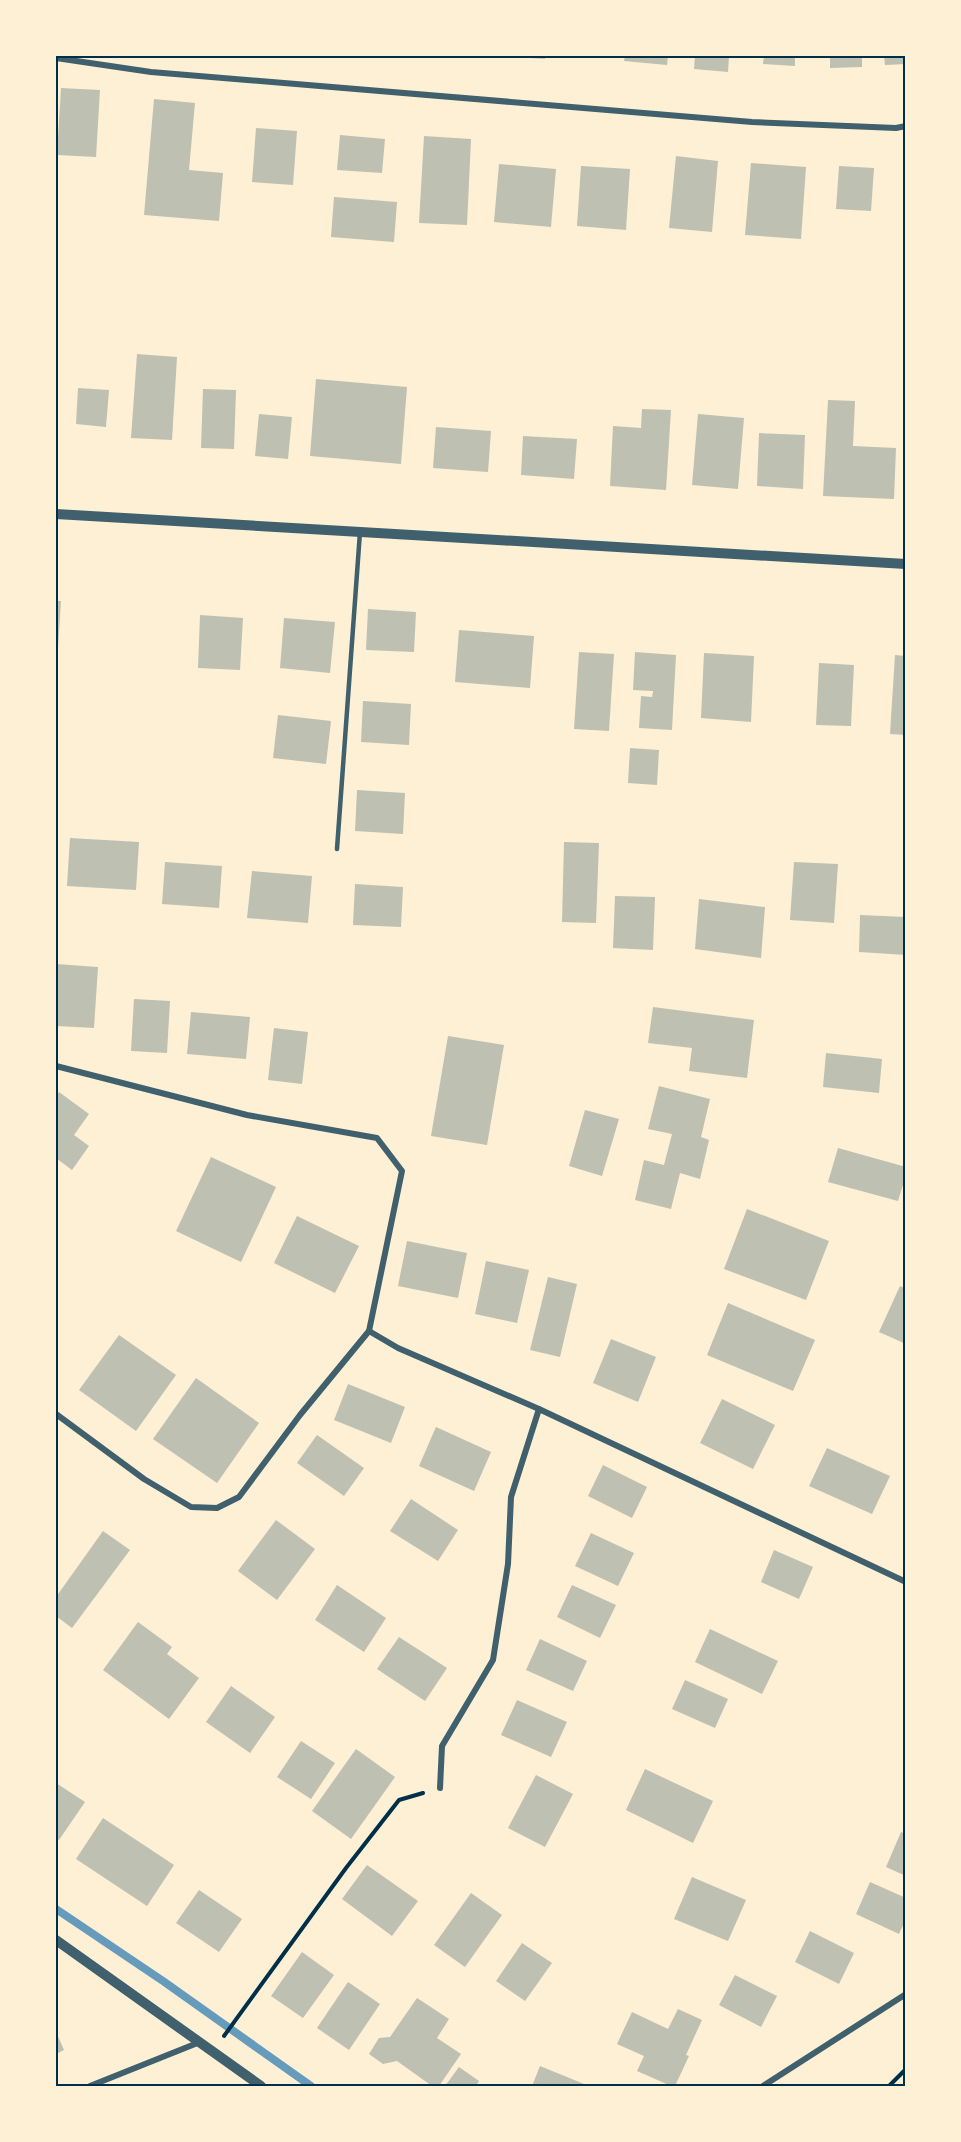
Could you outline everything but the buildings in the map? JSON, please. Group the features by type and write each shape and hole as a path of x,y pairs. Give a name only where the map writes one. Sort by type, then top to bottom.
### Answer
{"street":[{"path":"56,58 151,72 741,121 896,128 906,126"},
{"path":"56,514 906,564"},
{"path":"56,1066 247,1114 376,1138 402,1171 369,1331 300,1415 239,1497 217,1508 191,1507 144,1479 56,1414"},
{"path":"369,1331 398,1348 539,1409 906,1582"},
{"path":"440,1788 442,1746 493,1660 508,1564 511,1497 539,1409"},
{"path":"56,1940 261,2086"},
{"path":"763,2086 906,1994"},
{"path":"90,2086 200,2042"}],"lane":[{"path":"337,849 360,532"}],"path":[{"path":"227,2032 339,1877 399,1800 440,1788"},
{"path":"890,2086 906,2069"}],"waterway":[{"path":"56,1909 163,1981 311,2086"}]}
